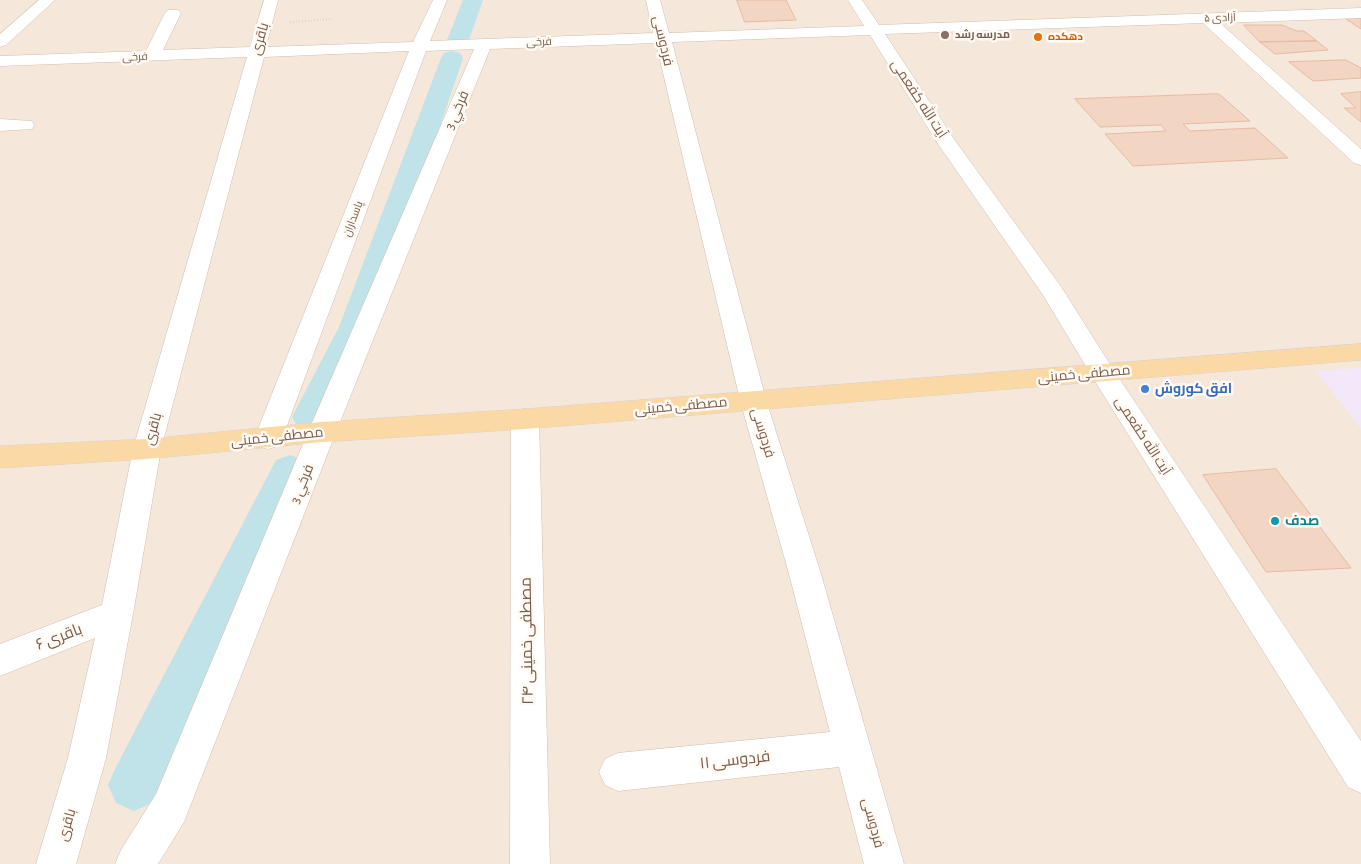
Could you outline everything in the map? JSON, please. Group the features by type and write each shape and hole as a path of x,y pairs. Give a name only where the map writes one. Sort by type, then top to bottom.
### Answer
{"main road":[{"name":"مصطفی خمینی","path":"0,456 147,449 268,439 322,432 524,419 1361,352"}],"street":[{"path":"0,42 48,0"},
{"name":"باقری","path":"60,848 87,758 117,614 147,449 271,0"},
{"name":"پاسداران","path":"268,439 419,46 440,0"},
{"name":"فردوسی","path":"653,0 753,400 805,574 884,864"},
{"name":"آیت الله کفعمی","path":"855,0 948,144 1054,293 1102,372 1361,774"},
{"path":"152,56 173,13"},
{"name":"آزادی ۵","path":"1079,23 1361,13"},
{"path":"1207,19 1361,159"},
{"name":"فرخی","path":"0,62 1079,23"},
{"name":"فرخي 3","path":"136,864 170,808 322,432 484,44"},
{"path":"0,125 25,125"},
{"name":"مصطفی خمینی ۲۴","path":"524,419 530,864"},
{"name":"باقری ۶","path":"0,660 117,614"},
{"name":"فردوسی ۱۱","path":"618,772 852,748"},
{"path":"36,864 60,848"}],"path":[{"path":"264,24 332,19"}],"shaded area":[{"path":"0,0 1361,0 1361,864 0,864"},
{"path":"1361,368 1361,429 1316,371"}],"building":[{"path":"737,0 786,0 796,20 745,22"},
{"path":"1361,14 1361,29 1340,15"},
{"path":"1244,25 1282,25 1297,31 1304,31 1317,41 1260,42"},
{"path":"1317,41 1328,50 1275,54 1260,42"},
{"path":"1346,60 1361,68 1361,78 1313,81 1289,62"},
{"path":"1361,92 1361,122 1344,108 1356,108 1341,94"},
{"path":"1219,94 1250,121 1183,124 1190,131 1255,128 1288,158 1133,166 1105,134 1166,131 1161,125 1100,127 1075,99"},
{"name":"صدف","path":"1276,469 1351,568 1266,572 1203,475"}],"waterway":[{"path":"458,40 473,0"},
{"path":"310,417 356,327 452,58"},
{"path":"134,785 290,470"}],"place":[{"name":"مدرسه رشد","path":"945,35"},
{"name":"دهکده","path":"1038,37"},
{"name":"افق کوروش","path":"1145,389"},
{"name":"صدف","path":"1275,521"}]}
